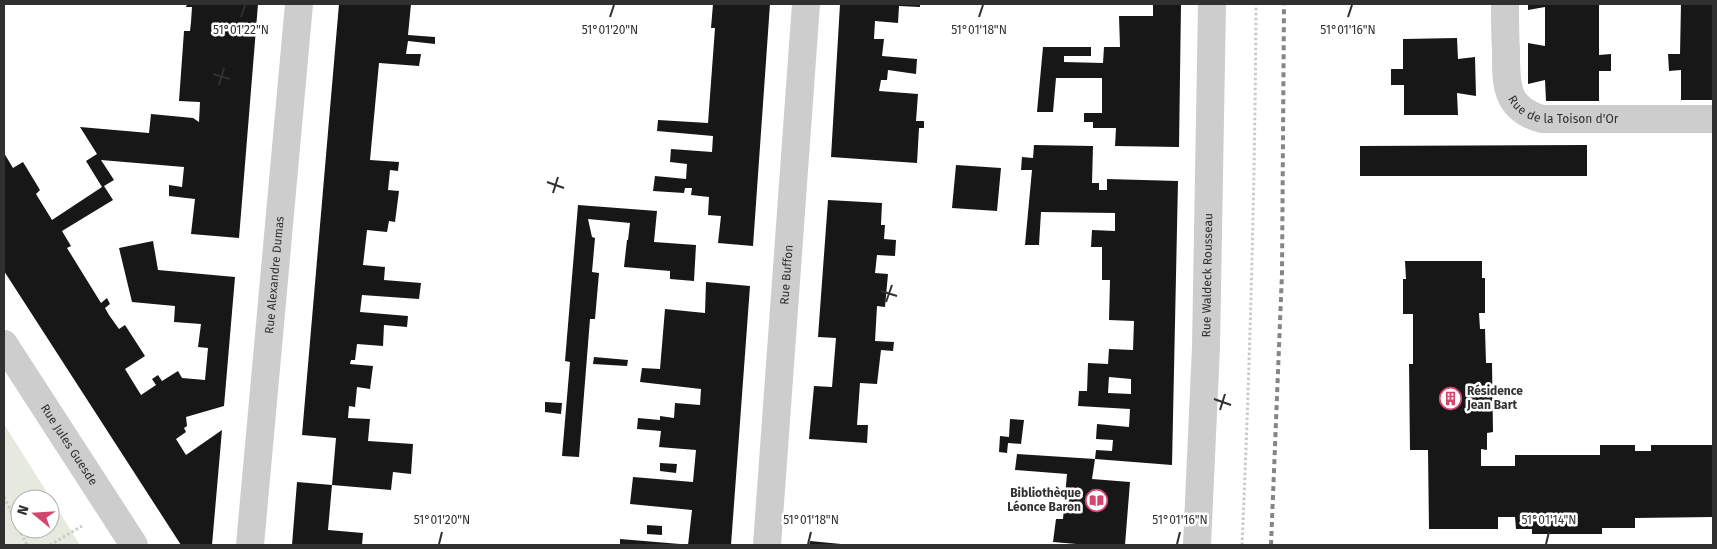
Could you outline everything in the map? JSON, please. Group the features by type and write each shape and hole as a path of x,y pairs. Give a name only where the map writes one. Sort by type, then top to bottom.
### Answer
{"street":[{"name":"Rue Alexandre Dumas","path":"250,545 299,4"},
{"name":"Rue Buffon","path":"767,545 806,4"},
{"name":"Rue Waldeck Rousseau","path":"1197,545 1206,329 1212,4"},
{"name":"Rue de la Toison d'Or","path":"1505,4 1507,85 1514,102 1526,113 1542,119 1713,119"},
{"name":"Rue Jules Guesde","path":"4,344 134,545"}],"path":[{"path":"1242,545 1250,355 1256,4"},
{"path":"4,497 26,545"}],"shaded area":[{"path":"4,424 45,489 10,489 10,539 60,539 60,513 80,545 4,545"}],"building":[{"path":"187,4 258,4 239,238 191,234 195,199 169,196 169,185 182,187 184,167 101,160 114,180 104,186 113,200 62,231 71,246 67,248 101,303 107,298 110,304 105,308 109,315 119,329 125,325 145,356 125,369 141,395 156,385 152,379 158,375 162,381 178,371 182,378 205,380 208,348 198,347 201,324 174,322 175,306 132,302 119,248 153,241 158,270 235,277 224,406 186,417 187,426 184,428 186,432 176,439 186,455 222,430 212,545 181,545 4,271 4,153 13,168 23,162 40,190 36,194 52,220 102,187 86,161 97,154 80,127 149,133 151,114 193,118 199,122 200,102 179,101 184,31 190,31 191,22 192,7 186,7"},
{"path":"339,4 411,4 408,35 435,37 435,44 408,41 406,54 421,54 419,66 379,63 370,160 399,162 398,171 390,170 388,190 399,191 395,222 389,221 387,232 367,230 363,265 385,267 384,280 421,283 419,299 362,295 360,312 408,316 407,327 384,325 383,346 357,344 355,360 351,360 350,364 373,366 370,389 357,387 355,407 349,406 348,418 370,419 368,441 413,444 411,474 393,472 391,490 332,485 336,438 302,435"},
{"path":"713,4 770,4 753,246 718,243 721,216 708,215 709,197 691,195 692,188 685,188 684,193 653,191 655,176 686,179 687,164 670,162 671,149 712,152 713,136 657,131 658,120 708,123 715,28 711,28"},
{"path":"840,4 920,4 920,7 899,6 898,23 875,21 874,39 884,39 882,56 917,59 916,74 888,70 887,80 881,80 879,91 918,94 916,121 924,121 924,128 919,128 917,163 831,157"},
{"path":"1153,4 1181,4 1179,147 1115,146 1116,128 1093,128 1093,122 1084,122 1084,113 1102,113 1102,78 1056,78 1053,112 1037,112 1043,47 1091,47 1091,56 1064,56 1064,62 1103,63 1104,47 1120,47 1119,16 1153,16"},
{"path":"1528,4 1599,4 1599,55 1611,54 1611,71 1599,71 1599,101 1546,101 1545,80 1528,84 1528,43 1545,46 1545,7 1528,10"},
{"path":"1681,4 1713,4 1713,100 1681,100 1681,70 1669,71 1668,54 1680,54"},
{"path":"1457,38 1458,59 1475,57 1476,96 1457,93 1458,115 1404,115 1404,85 1391,85 1391,69 1403,69 1403,39"},
{"path":"1034,145 1093,146 1092,183 1099,183 1099,190 1107,190 1107,179 1178,181 1172,465 1095,459 1096,450 1112,451 1113,440 1096,439 1097,424 1129,427 1130,409 1078,406 1079,391 1087,391 1088,363 1108,364 1109,349 1133,350 1134,321 1109,320 1110,280 1102,280 1102,247 1091,247 1092,230 1115,231 1115,213 1041,212 1039,245 1025,245 1032,170 1021,170 1022,157 1033,158","holes":["1109,377 1131,379 1131,394 1108,393"]},
{"path":"1587,145 1587,176 1360,176 1360,146"},
{"path":"956,165 1001,168 997,211 952,208"},
{"path":"828,200 882,203 881,225 885,225 884,239 896,240 895,256 877,255 875,273 888,274 885,307 877,306 875,341 894,342 893,351 881,350 877,384 860,383 857,425 868,425 867,443 809,439 814,386 832,387 836,338 818,337"},
{"path":"578,205 657,211 654,242 696,245 694,281 670,279 670,271 624,267 630,223 588,219 592,237 595,238 592,272 599,273 595,319 590,319 579,457 562,456 570,362 565,361"},
{"name":"Résidence Jean Bart","path":"1405,261 1482,261 1482,278 1485,278 1485,313 1479,313 1480,329 1485,329 1486,363 1492,363 1493,432 1487,433 1487,450 1481,449 1481,466 1515,466 1515,455 1600,455 1600,445 1635,445 1635,451 1651,451 1651,445 1713,445 1713,517 1635,518 1635,528 1602,528 1602,534 1532,534 1532,529 1516,529 1515,517 1498,517 1498,529 1429,529 1428,450 1410,450 1409,364 1413,364 1413,314 1403,314 1403,279 1406,279"},
{"path":"706,282 750,286 731,545 688,545 692,510 630,504 633,477 693,482 696,450 659,447 661,431 637,429 638,418 660,420 660,416 674,418 675,403 700,405 701,389 640,382 642,368 660,369 665,309 705,313"},
{"path":"594,357 628,360 627,366 593,364"},
{"path":"545,402 562,403 561,414 545,412"},
{"path":"1010,419 1024,420 1021,444 1008,443 1007,453 999,452 1000,436 1009,437"},
{"name":"Bibliothèque Léonce Baron","path":"1017,454 1095,459 1092,479 1130,482 1125,545 1088,545 1053,542 1056,519 1063,519 1067,474 1015,470"},
{"path":"660,463 677,464 676,473 660,471"},
{"path":"297,482 332,485 328,530 363,533 362,545 292,545"},
{"path":"647,525 662,526 662,535 647,534"},
{"path":"620,539 680,544 680,545 620,545"},
{"path":"810,541 841,544 841,545 809,545"}],"railway":[{"path":"1271,545 1282,273 1284,4"}],"place":[{"name":"Résidence Jean Bart","path":"1451,398"},
{"name":"Bibliothèque Léonce Baron","path":"1097,500"}]}
